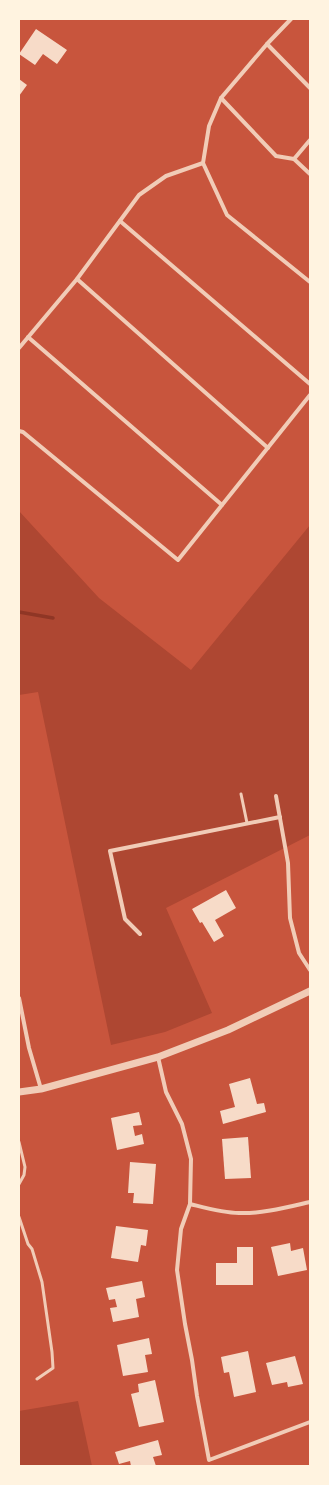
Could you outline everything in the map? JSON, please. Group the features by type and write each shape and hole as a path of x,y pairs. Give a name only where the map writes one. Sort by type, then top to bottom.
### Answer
{"street":[{"path":"292,19 267,44 221,98 210,126 204,163 227,215 310,282"},
{"path":"267,44 310,88"},
{"path":"221,98 276,156 294,159 310,174"},
{"path":"294,159 310,140"},
{"path":"19,348 77,279 139,195 166,176 204,163"},
{"path":"120,221 310,384"},
{"path":"77,279 268,448"},
{"path":"28,337 222,505"},
{"path":"19,431 23,432 178,560 310,395"},
{"path":"276,796 288,863 290,918 299,953 310,970"},
{"path":"140,934 126,919 110,851 280,817"},
{"path":"19,1092 41,1089 158,1057 228,1030 310,991"},
{"path":"19,998 29,1048 41,1089"},
{"path":"158,1057 166,1092 182,1124 191,1159 190,1204 181,1229 177,1270 197,1396 209,1460 310,1422"},
{"path":"190,1204 223,1212 258,1213 310,1202"}],"lane":[{"path":"241,794 247,823"},
{"path":"19,1142 25,1167 24,1175 19,1184"},
{"path":"19,1216 28,1244 32,1249 42,1282 52,1352 53,1368 37,1379"}],"shaded area":[{"path":"19,511 99,598 191,670 310,525 310,835 166,908 212,1013 165,1032 111,1045 38,692 19,695"},
{"path":"78,1401 92,1466 19,1466 19,1411"}],"building":[{"path":"36,29 67,50 57,64 43,54 35,65 19,54"},
{"path":"19,79 27,85 19,96"},
{"path":"226,890 236,908 215,920 224,936 214,942 192,909"},
{"path":"250,1078 257,1104 264,1103 266,1112 223,1124 220,1111 235,1107 229,1084"},
{"path":"139,1112 142,1125 133,1126 135,1136 142,1134 144,1144 117,1150 111,1118"},
{"path":"248,1137 251,1178 225,1179 222,1139"},
{"path":"130,1162 156,1164 153,1204 133,1203 134,1193 128,1193"},
{"path":"116,1226 148,1230 146,1246 141,1245 138,1262 111,1258"},
{"path":"290,1243 291,1251 303,1248 307,1270 278,1276 271,1247"},
{"path":"237,1247 253,1247 253,1285 216,1285 216,1263 237,1263"},
{"path":"142,1281 145,1297 136,1299 139,1317 113,1322 110,1308 117,1307 115,1299 109,1300 106,1288"},
{"path":"149,1338 152,1354 145,1355 148,1372 123,1376 117,1345"},
{"path":"248,1351 256,1392 234,1397 229,1372 224,1373 221,1357"},
{"path":"295,1356 303,1384 288,1387 287,1382 272,1385 266,1363"},
{"path":"155,1380 164,1422 139,1427 131,1394 139,1392 138,1384"},
{"path":"158,1440 162,1455 153,1457 156,1466 131,1466 130,1461 119,1464 115,1452"}],"waterway":[{"path":"19,612 53,618"}]}
